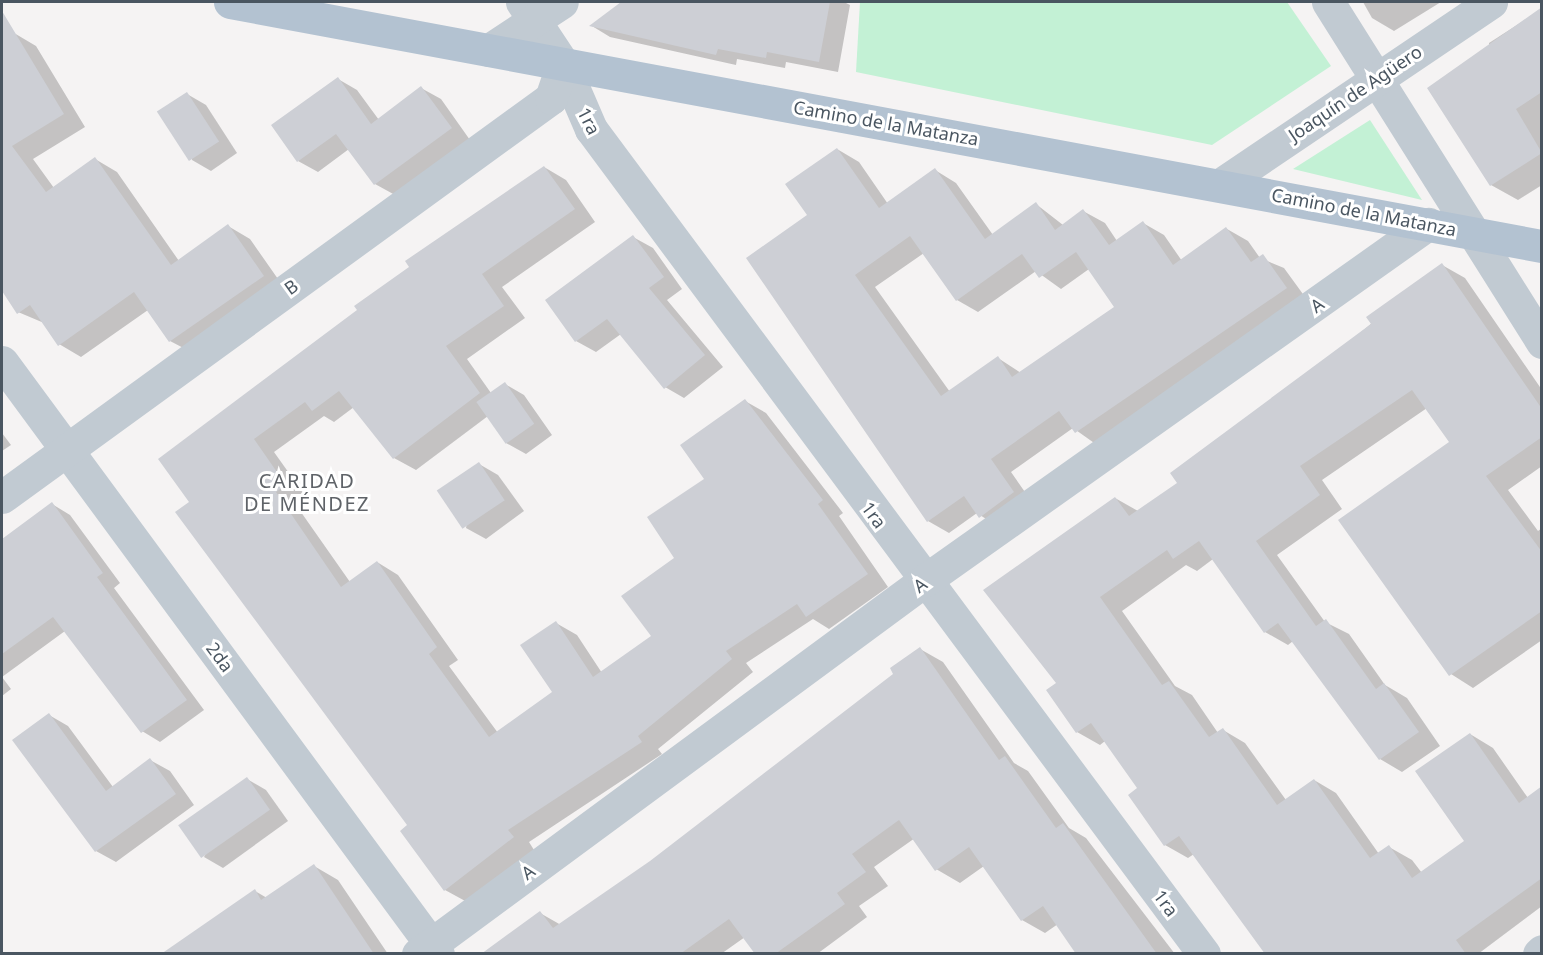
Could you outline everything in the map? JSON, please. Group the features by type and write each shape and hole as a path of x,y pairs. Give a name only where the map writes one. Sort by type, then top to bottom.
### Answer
{"main road":[{"name":"Camino de la Matanza","path":"230,2 1220,184 1542,246"}],"street":[{"path":"489,50 528,11 562,2"},
{"path":"1328,2 1378,77 1542,342"},
{"name":"Joaquín de Agüero","path":"1220,184 1491,2"},
{"name":"1ra","path":"528,11 563,64 591,129 924,581 1204,954"},
{"name":"B","path":"2,497 551,98 563,64"},
{"name":"A","path":"429,950 924,581 1428,224"},
{"name":"2da","path":"2,362 429,950"}],"green space":[{"path":"860,2 1287,2 1331,66 1212,145 856,72"},
{"path":"1370,120 1422,200 1293,169"}],"building":[{"path":"621,2 830,2 819,62 767,52 766,58 718,49 716,55 589,26"},
{"path":"1542,7 1542,92 1516,109 1542,153 1490,186 1427,88"},
{"path":"2,11 64,114 12,146 46,192 95,157 171,265 228,224 264,276 169,342 134,292 58,346 30,305 17,314 2,291"},
{"path":"338,77 371,124 421,86 452,128 374,185 336,134 297,162 271,125"},
{"path":"187,92 219,141 189,161 157,112"},
{"path":"837,148 879,208 935,168 985,239 1036,202 1055,230 1083,209 1109,245 1143,221 1173,265 1226,227 1251,262 1263,254 1287,288 1075,433 1059,411 991,459 1014,492 979,518 964,496 927,522 746,258 807,215 785,184","holes":["910,236 956,301 1022,254 1039,278 1076,252 1114,307 1012,377 998,356 941,396 855,275"]},
{"path":"544,166 575,209 482,274 504,306 446,346 480,393 393,459 339,391 312,411 305,402 254,439 286,485 276,492 341,587 377,561 437,647 429,654 489,737 552,692 520,645 556,621 593,677 651,636 621,596 674,558 647,517 704,479 680,445 745,399 823,500 818,504 868,574 806,617 797,604 726,651 732,659 638,736 642,742 508,830 514,837 444,891 400,831 407,825 175,512 189,502 158,459 357,310 354,306 409,267 405,261"},
{"path":"633,235 664,277 649,288 705,355 664,389 607,319 575,342 545,300"},
{"path":"1442,263 1542,409 1542,437 1486,476 1542,552 1542,611 1449,676 1338,520 1449,442 1412,390 1300,466 1320,495 1256,541 1316,626 1326,619 1376,689 1384,683 1419,732 1379,760 1278,623 1264,633 1199,541 1173,559 1167,550 1100,597 1162,685 1169,681 1209,737 1223,728 1277,805 1314,779 1370,858 1389,845 1412,878 1464,841 1415,771 1470,733 1519,803 1542,786 1542,878 1456,940 1466,954 1265,954 1179,836 1164,846 1128,795 1137,788 1091,723 1076,733 1046,690 1056,683 983,590 1115,497 1129,516 1177,483 1170,473 1371,324 1366,317"},
{"path":"505,382 534,424 506,444 476,402"},
{"path":"479,462 505,500 462,529 437,491"},
{"path":"52,502 103,573 97,577 187,700 141,733 53,617 2,654 2,539"},
{"path":"920,647 999,760 1005,756 1056,828 1063,823 1157,954 1076,954 1043,906 1021,921 969,847 935,871 899,820 852,854 866,872 837,893 845,904 775,954 755,954 729,919 680,954 481,954 540,911 553,928 650,861 893,674 890,668"},
{"path":"49,713 106,791 150,758 176,794 95,852 12,740"},
{"path":"247,777 270,810 201,858 178,825"},
{"path":"314,864 374,954 161,954 255,889 261,900"}],"district":[{"name":"CARIDAD DE MÉNDEZ","path":"307,492"}]}
